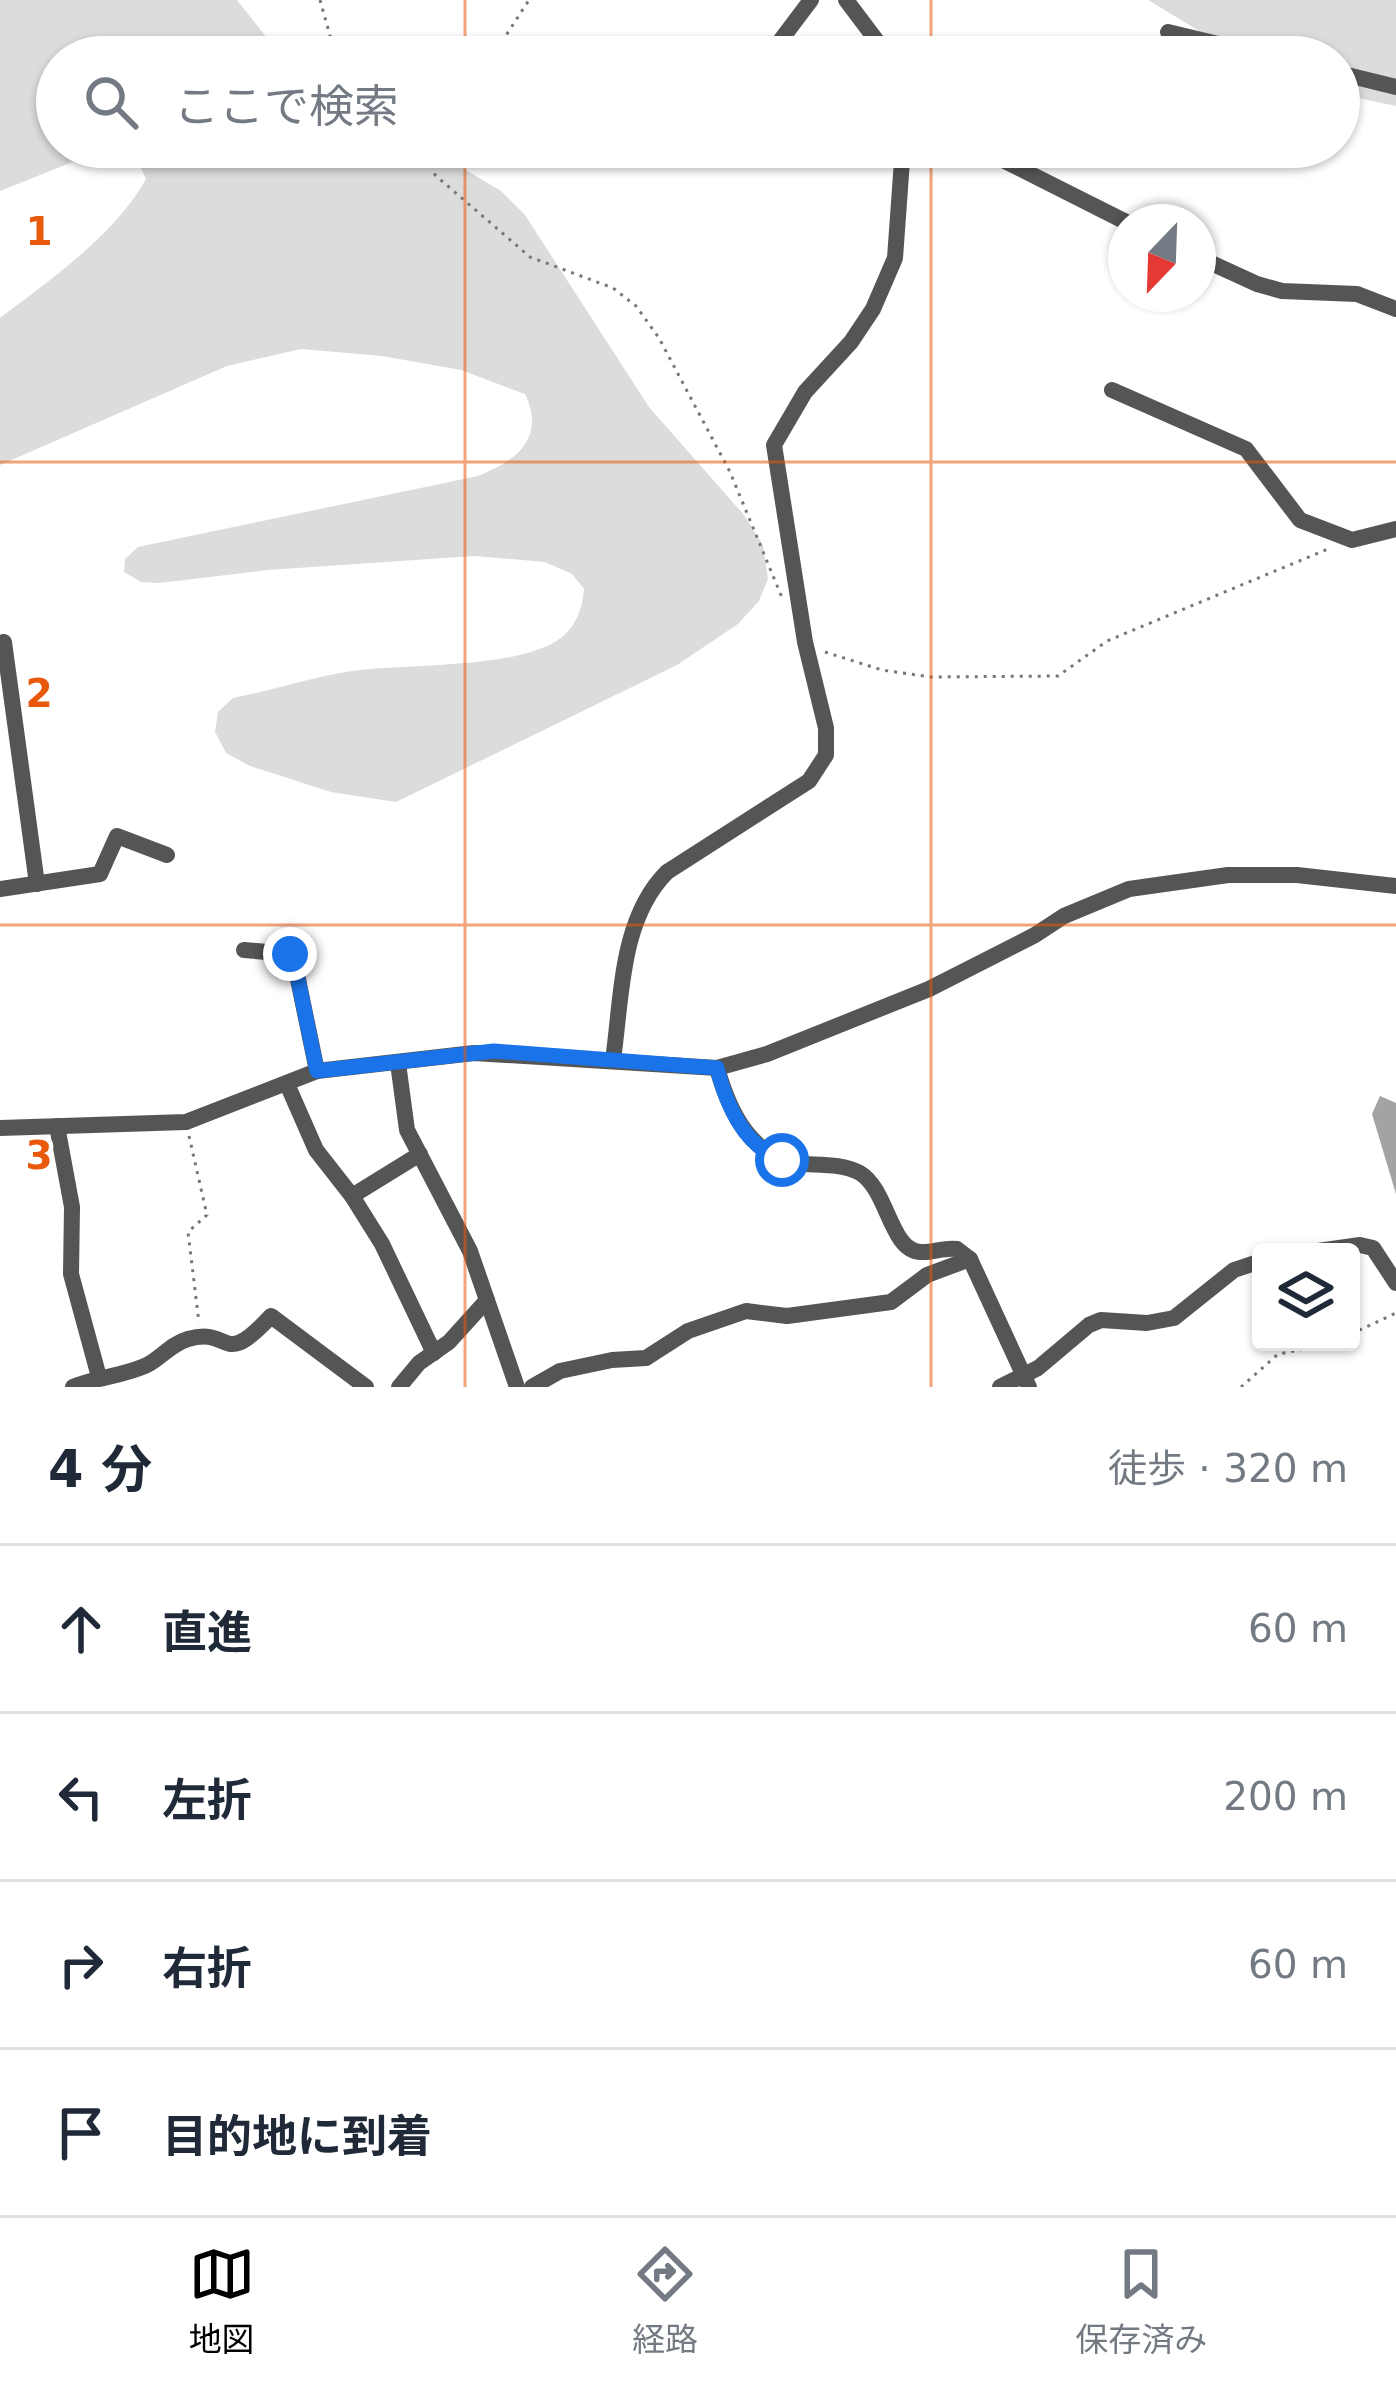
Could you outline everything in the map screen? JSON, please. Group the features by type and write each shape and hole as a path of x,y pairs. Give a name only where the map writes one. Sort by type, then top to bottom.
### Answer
{"street":[{"path":"784,36 812,0"},
{"path":"846,0 873,36"},
{"path":"1168,32 1185,36"},
{"path":"1360,78 1396,87"},
{"path":"613,1060 633,925 652,887 809,782 826,755 826,728 805,642 774,446 805,392 873,309 895,258 901,168"},
{"path":"1019,168 1108,213"},
{"path":"1216,264 1282,291 1357,294 1396,309"},
{"path":"1112,390 1246,449 1300,520 1352,540 1396,530"},
{"path":"4,642 37,884"},
{"path":"0,889 100,874 117,836 167,855"},
{"path":"0,1127 186,1122 317,1071 494,1051 717,1068 766,1054 929,989 1064,916 1129,889 1228,875 1297,875 1396,886"},
{"path":"244,950 290,954 294,960 317,1071"},
{"path":"398,1063 403,1111 470,1251 517,1387"},
{"path":"717,1068 728,1101 758,1148 782,1160 854,1170 879,1191 902,1243 920,1252 957,1249 970,1259 1027,1380"},
{"path":"286,1084 316,1150 382,1244 434,1353"},
{"path":"57,1126 72,1208 71,1274 99,1376"},
{"path":"352,1196 420,1154"},
{"path":"1360,1245 1373,1248 1396,1283"},
{"path":"532,1387 560,1371 646,1358 688,1331 746,1310 788,1316 891,1302 927,1275 970,1259"},
{"path":"1000,1387 1027,1380 1089,1325 1101,1320 1147,1323 1174,1318 1234,1270 1252,1264"},
{"path":"399,1387 488,1300"},
{"path":"73,1387 145,1366 176,1343 200,1336 238,1345 272,1316 366,1387"}],"path":[{"path":"320,0 330,36"},
{"path":"506,36 529,0"},
{"path":"434,168 435,175 530,257 614,288 636,306 659,338 730,472 784,603"},
{"path":"805,642 882,670 931,677 1058,676 1107,641 1352,540"},
{"path":"186,1122 207,1215 188,1232 200,1336"},
{"path":"1360,1330 1396,1313"},
{"path":"1241,1387 1289,1351"}],"shaded area":[{"path":"0,0 237,0 265,36 36,36 36,168 58,168 0,191"},
{"path":"1148,0 1396,0 1396,106 1360,98 1360,36 1207,36"},
{"path":"141,168 462,168 501,191 525,215 649,407 744,515 763,545 768,579 759,601 738,624 677,665 396,802 331,792 250,766 226,753 215,732 218,712 233,698 344,672 486,661 533,651 561,638 572,626 584,589 572,574 545,562 474,556 268,570 159,583 141,582 124,572 125,559 138,547 478,476 505,463 530,435 531,409 525,394 461,370 382,356 301,349 227,366 0,465 0,318 99,238 146,179"},
{"path":"1380,1096 1396,1103 1396,1194 1372,1114"}],"route":[{"path":"290,954 317,1071 494,1051 717,1068 728,1101 751,1140 782,1160"}]}
